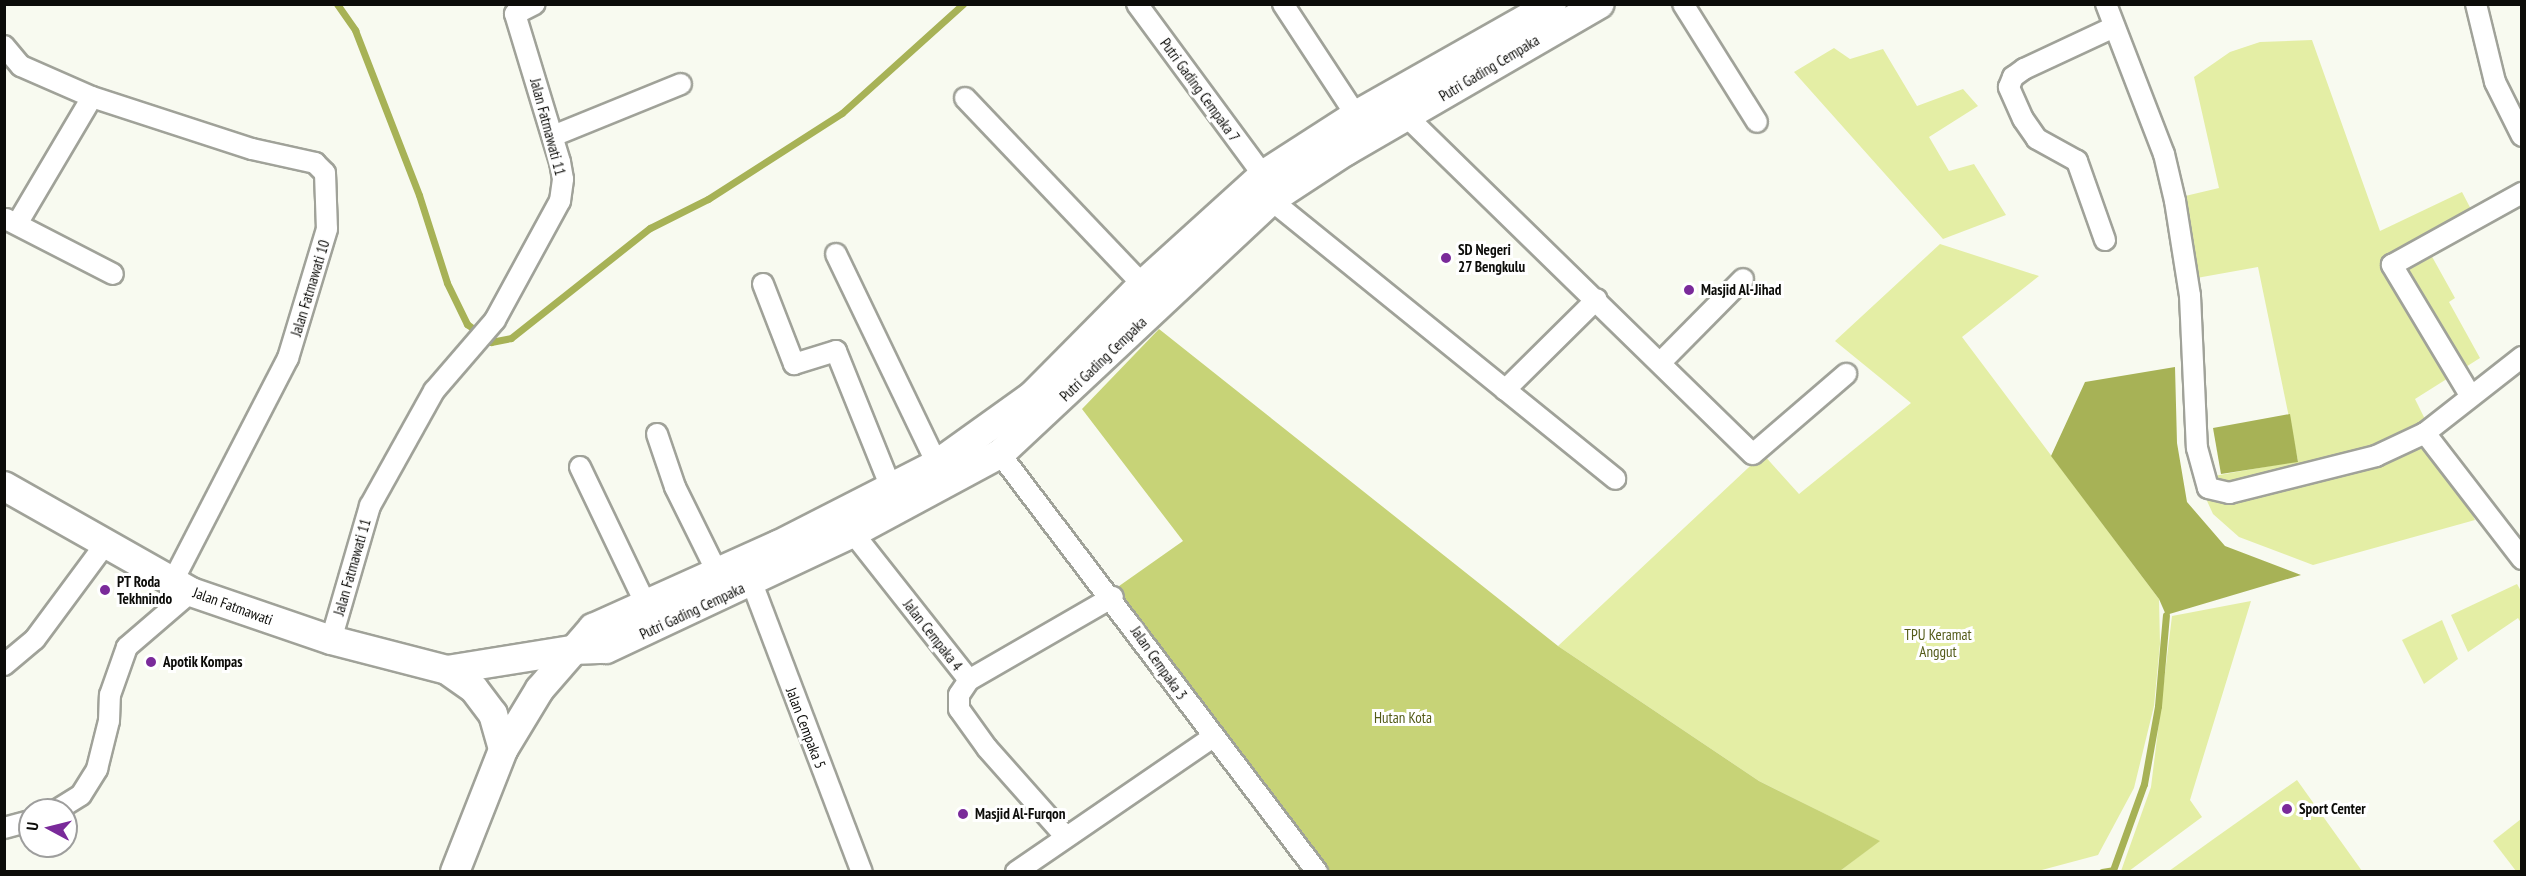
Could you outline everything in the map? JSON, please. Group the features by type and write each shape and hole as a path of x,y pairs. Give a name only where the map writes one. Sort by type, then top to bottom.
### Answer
{"street":[{"name":"Jalan Fatmawati 11","path":"331,640 370,506 416,418 495,320 560,201 563,179 554,136 515,9 535,4"},
{"name":"Putri Gading Cempaka 7","path":"1137,4 1267,187 1505,390 1615,479"},
{"path":"1283,4 1356,115"},
{"name":"Putri Gading Cempaka","path":"447,670 572,650 606,649 752,583 849,523 891,489 937,464 1032,396 1152,294 1267,187 1356,115 1398,107 1600,4"},
{"path":"1683,4 1757,123"},
{"path":"2106,4 2164,154 2175,201 2190,296 2197,448 2208,488 2229,493 2354,463 2425,433 2470,395 2522,357"},
{"path":"2476,4 2495,82 2522,136"},
{"name":"Putri Gading Cempaka","path":"1267,187 1398,107 1542,7"},
{"path":"2105,240 2077,161 2037,139 2023,119 2009,87 2013,77 2024,69 2114,27"},
{"name":"Jalan Fatmawati 10","path":"4,46 21,66 92,97 252,149 315,163 325,173 327,229 288,358 182,587"},
{"path":"554,136 681,84"},
{"path":"92,97 10,221 113,274"},
{"path":"965,98 1152,294"},
{"path":"1398,107 1753,454 1846,374"},
{"path":"2470,395 2391,265 2522,193"},
{"path":"836,254 937,464"},
{"path":"1660,363 1743,279"},
{"path":"763,284 794,364 836,351 891,489"},
{"name":"Putri Gading Cempaka","path":"455,872 503,750 532,701 572,650 594,628 648,607 717,572 849,523 1000,454 1152,294"},
{"path":"1505,390 1597,299"},
{"path":"2425,433 2522,560"},
{"path":"657,434 675,487 717,572"},
{"name":"Jalan Cempaka 3","path":"1000,454 1113,597 1212,738 1317,872"},
{"path":"580,467 648,607"},
{"name":"Jalan Fatmawati","path":"8,493 106,543 182,587 331,640 447,670"},
{"name":"Jalan Cempaka 4","path":"849,523 969,680 1113,597"},
{"path":"4,665 35,639 106,543"},
{"name":"Jalan Cempaka 5","path":"752,583 862,872"},
{"path":"76,798 81,795 97,769 109,721 110,694 127,647 182,587"},
{"path":"447,670 484,699 499,727 503,750"},
{"path":"969,680 959,695 959,709 987,748 1066,837"},
{"path":"1016,872 1212,738"}],"green space":[{"path":"2312,40 2380,231 2462,192 2474,215 2425,244 2455,298 2449,302 2480,358 2415,399 2475,520 2313,565 2239,537 2213,514 2197,479 2298,461 2258,267 2191,279 2181,197 2219,188 2194,77 2230,52 2260,42"},
{"path":"1834,48 1850,59 1883,49 1917,106 1963,89 1978,106 1929,137 1949,171 1974,164 2006,215 1943,239 1794,72"},
{"name":"TPU Keramat Anggut","path":"1940,244 2039,276 1962,337 2159,599 2160,644 2154,706 2134,788 2098,855 2038,871 1840,871 1879,841 1759,781 1558,646 1763,454 1799,494 1911,403 1835,341"},
{"name":"Hutan Kota","path":"1159,329 1558,646 1759,781 1880,841 1840,871 1327,871 1112,591 1183,541 1082,409"},
{"path":"2517,584 2521,591 2521,623 2518,618 2468,652 2451,615"},
{"path":"2251,601 2190,800 2202,817 2129,871 2121,871 2151,787 2172,616"},
{"path":"2442,620 2458,659 2424,684 2402,640"},
{"name":"Sport Center","path":"2297,780 2362,871 2169,871 2215,838"},
{"path":"2521,819 2521,871 2516,871 2493,841"}],"shaded area":[{"path":"2175,367 2177,443 2187,502 2225,546 2301,575 2166,615 2159,599 2051,456 2085,382"},
{"path":"2290,414 2298,462 2221,474 2213,428"}],"waterway":[{"path":"337,4 355,30 419,195 447,283 467,324 491,342 511,338 650,228 708,199 842,113 963,4"},
{"path":"2102,872 2113,870 2144,784 2158,706 2166,615"}],"place":[{"name":"SD Negeri 27 Bengkulu","path":"1446,258"},
{"name":"Masjid Al-Jihad","path":"1689,290"},
{"name":"PT Roda Tekhnindo","path":"105,590"},
{"name":"Apotik Kompas","path":"151,662"},
{"name":"Sport Center","path":"2287,809"},
{"name":"Masjid Al-Furqon","path":"963,814"}]}
